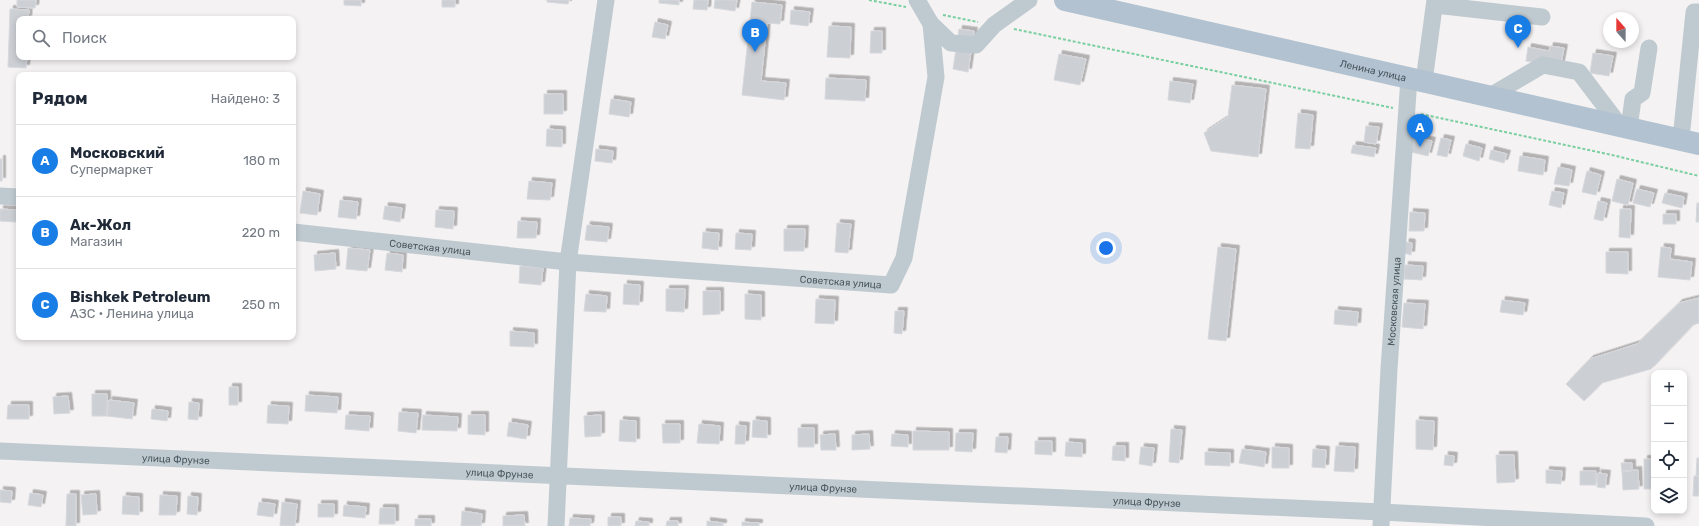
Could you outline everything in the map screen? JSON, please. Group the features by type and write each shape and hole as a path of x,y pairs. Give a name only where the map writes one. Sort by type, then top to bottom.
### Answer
{"main road":[{"name":"Ленина улица","path":"1065,0 1690,142"}],"street":[{"path":"556,526 568,262 606,0"},
{"path":"924,12 951,42 976,46 994,25 1029,0"},
{"path":"1435,3 1542,17"},
{"name":"Московская улица","path":"1382,519 1389,369 1407,111 1435,3"},
{"name":"Советская улица","path":"296,232 568,262 891,285 904,258 936,77 924,12"},
{"name":"Ленина улица","path":"1690,142 1694,12 1699,12"},
{"path":"1625,127 1633,99 1642,93 1649,48"},
{"path":"1490,96 1543,65 1579,72 1625,127"},
{"path":"0,196 16,197"},
{"name":"улица Фрунзе","path":"0,451 559,475 1382,519 1646,526"}],"path":[{"path":"870,0 1407,111 1604,153 1699,176"}],"building":[{"path":"17,0 36,0 35,8 17,7"},
{"path":"344,0 361,0 361,6 344,5"},
{"path":"442,0 455,0 455,7 442,7"},
{"path":"547,0 569,0 568,4 547,2"},
{"path":"659,0 679,0 679,5 659,3"},
{"path":"694,0 708,0 707,10 693,9"},
{"path":"715,0 737,0 735,11 714,8"},
{"path":"752,2 782,5 780,24 767,23 761,81 786,83 784,100 742,95"},
{"path":"10,9 29,10 28,16 16,16 16,60 27,60 26,68 8,67"},
{"path":"791,10 810,12 808,26 790,24"},
{"path":"655,22 668,25 665,39 652,37"},
{"path":"829,26 851,27 850,58 827,57"},
{"path":"959,29 974,31 968,72 953,69"},
{"path":"871,31 882,31 882,53 870,53"},
{"path":"1550,46 1564,48 1559,74 1547,65 1526,61 1528,47 1549,51"},
{"path":"1593,53 1613,56 1609,76 1590,73"},
{"path":"1059,54 1086,59 1080,85 1054,80"},
{"path":"826,78 866,80 865,101 825,99"},
{"path":"1170,81 1193,84 1190,103 1168,100"},
{"path":"1232,85 1266,89 1258,157 1211,151 1204,133 1228,117"},
{"path":"544,94 563,94 563,114 544,114"},
{"path":"611,99 631,102 629,117 609,114"},
{"path":"1298,113 1313,115 1310,149 1295,148"},
{"path":"1366,126 1379,127 1376,144 1364,142"},
{"path":"547,129 562,130 562,147 546,146"},
{"path":"1414,137 1432,141 1428,156 1411,152"},
{"path":"1441,138 1451,140 1447,157 1437,155"},
{"path":"1466,144 1482,148 1479,161 1463,156"},
{"path":"1353,145 1376,148 1374,157 1351,153"},
{"path":"596,149 613,151 612,163 595,161"},
{"path":"1491,150 1507,154 1504,163 1489,159"},
{"path":"1520,156 1545,160 1543,175 1518,171"},
{"path":"0,159 2,159 2,181 0,181"},
{"path":"1558,167 1572,170 1569,186 1554,184"},
{"path":"1587,171 1601,175 1596,195 1582,192"},
{"path":"1617,179 1633,183 1628,205 1612,201"},
{"path":"529,181 552,183 550,200 527,199"},
{"path":"1637,189 1654,193 1650,207 1633,203"},
{"path":"303,191 320,194 317,215 300,213"},
{"path":"1552,191 1564,193 1561,208 1549,205"},
{"path":"1665,193 1684,197 1682,208 1662,203"},
{"path":"340,200 358,202 356,219 338,217"},
{"path":"1598,201 1607,203 1603,221 1594,219"},
{"path":"1697,203 1699,203 1699,222 1696,222"},
{"path":"385,206 402,208 400,222 383,219"},
{"path":"0,209 16,210 16,222 0,221"},
{"path":"1620,209 1631,209 1630,238 1619,237"},
{"path":"436,210 454,211 453,229 435,227"},
{"path":"1410,212 1425,213 1424,231 1409,231"},
{"path":"1663,214 1676,214 1676,224 1663,224"},
{"path":"518,221 537,222 536,238 517,238"},
{"path":"837,223 851,224 848,253 835,252"},
{"path":"587,225 609,227 607,242 585,240"},
{"path":"784,229 805,229 804,251 784,251"},
{"path":"703,232 719,233 718,250 702,248"},
{"path":"736,233 752,234 751,250 735,249"},
{"path":"1406,242 1412,243 1411,255 1404,253"},
{"path":"1218,247 1236,249 1226,341 1208,339"},
{"path":"1661,247 1671,248 1670,259 1692,262 1690,280 1658,277"},
{"path":"348,248 370,250 367,271 346,269"},
{"path":"1606,252 1628,252 1628,274 1606,273"},
{"path":"335,253 336,269 315,271 314,255"},
{"path":"387,253 403,255 402,272 385,270"},
{"path":"1405,265 1423,266 1422,280 1404,279"},
{"path":"520,266 543,268 541,285 519,283"},
{"path":"624,284 640,285 639,305 623,304"},
{"path":"666,289 685,289 684,312 666,311"},
{"path":"703,291 720,291 720,314 703,315"},
{"path":"586,294 607,296 606,312 584,311"},
{"path":"745,294 761,295 761,320 745,319"},
{"path":"1699,298 1699,323 1693,325 1651,369 1602,383 1584,401 1566,384 1590,359 1637,344 1679,303"},
{"path":"816,299 835,300 834,324 815,323"},
{"path":"1502,300 1525,303 1523,315 1500,312"},
{"path":"1404,303 1425,304 1423,329 1402,327"},
{"path":"1335,310 1358,312 1357,326 1334,324"},
{"path":"895,311 904,311 902,334 894,333"},
{"path":"510,331 534,333 534,347 510,346"},
{"path":"229,387 238,387 238,405 229,405"},
{"path":"92,394 107,394 107,416 92,416"},
{"path":"306,395 338,397 337,413 305,411"},
{"path":"68,396 70,413 54,414 53,397"},
{"path":"109,400 134,403 132,419 107,416"},
{"path":"189,402 199,403 198,420 188,419"},
{"path":"8,405 29,405 29,419 7,419"},
{"path":"268,405 289,406 288,424 267,423"},
{"path":"152,409 168,411 167,421 151,419"},
{"path":"399,412 418,413 416,433 398,431"},
{"path":"346,415 370,416 369,431 345,429"},
{"path":"423,415 458,417 457,431 422,430"},
{"path":"468,415 485,415 485,435 468,434"},
{"path":"601,415 601,436 585,437 584,416"},
{"path":"620,420 636,421 636,442 619,441"},
{"path":"753,420 767,421 767,438 752,437"},
{"path":"1416,420 1434,421 1433,450 1416,449"},
{"path":"509,422 528,425 526,439 507,436"},
{"path":"662,424 680,424 680,443 663,443"},
{"path":"699,424 720,426 719,444 697,443"},
{"path":"736,425 746,426 745,444 735,444"},
{"path":"798,428 814,428 814,447 798,447"},
{"path":"1171,429 1182,430 1179,463 1169,462"},
{"path":"913,431 949,432 949,450 913,450"},
{"path":"956,433 973,433 972,452 955,451"},
{"path":"835,434 836,450 821,450 820,435"},
{"path":"869,434 870,449 852,450 852,435"},
{"path":"892,434 908,435 908,447 891,446"},
{"path":"996,437 1008,437 1007,453 995,452"},
{"path":"1035,441 1052,441 1052,455 1035,454"},
{"path":"1066,442 1082,443 1082,457 1065,456"},
{"path":"1113,446 1125,446 1125,461 1112,460"},
{"path":"1336,446 1355,447 1354,472 1334,471"},
{"path":"1141,447 1154,448 1152,466 1139,464"},
{"path":"1272,447 1289,448 1289,468 1272,468"},
{"path":"1242,449 1266,452 1264,467 1239,463"},
{"path":"1313,449 1326,450 1325,468 1312,467"},
{"path":"1205,452 1230,453 1230,466 1205,465"},
{"path":"1445,455 1454,456 1453,466 1444,465"},
{"path":"1496,455 1514,455 1515,482 1497,483"},
{"path":"1697,458 1699,458 1699,476 1696,476"},
{"path":"1644,459 1651,459 1651,489 1644,489"},
{"path":"1621,463 1632,463 1632,471 1622,472"},
{"path":"1546,470 1562,471 1561,484 1546,483"},
{"path":"1638,470 1639,489 1623,490 1622,471"},
{"path":"1580,471 1596,471 1596,485 1580,485"},
{"path":"1598,473 1607,474 1605,488 1597,487"},
{"path":"1694,476 1699,476 1699,496 1693,496"},
{"path":"0,490 12,491 11,503 0,502"},
{"path":"30,493 43,495 41,507 28,505"},
{"path":"67,494 76,494 76,526 66,526"},
{"path":"96,494 97,514 83,515 81,495"},
{"path":"160,495 177,496 176,515 159,515"},
{"path":"123,496 139,497 139,515 122,514"},
{"path":"188,496 198,497 197,515 187,514"},
{"path":"259,502 275,504 273,517 257,515"},
{"path":"282,502 297,504 295,526 280,526"},
{"path":"318,504 334,504 334,517 318,517"},
{"path":"344,505 366,507 365,518 343,516"},
{"path":"380,508 395,508 395,524 379,524"},
{"path":"462,511 482,514 481,526 461,526"},
{"path":"524,515 525,526 503,526 503,516"},
{"path":"608,517 621,517 621,526 608,526"},
{"path":"570,518 591,519 590,526 569,526"},
{"path":"415,519 431,519 431,526 415,526"},
{"path":"636,521 649,522 649,526 635,526"},
{"path":"667,521 678,521 678,526 666,526"},
{"path":"707,521 723,523 723,526 707,526"},
{"path":"742,522 759,523 759,526 742,526"}],"place":[{"name":"Bishkek Petroleum","path":"1518,48"},
{"name":"Ак-Жол","path":"755,52"},
{"name":"Московский","path":"1420,147"}]}
